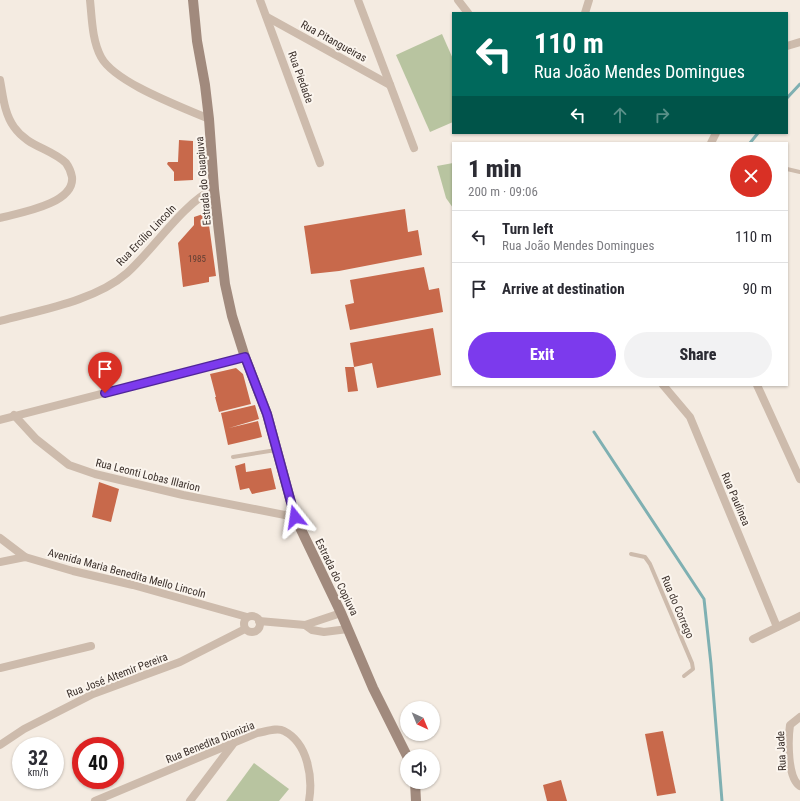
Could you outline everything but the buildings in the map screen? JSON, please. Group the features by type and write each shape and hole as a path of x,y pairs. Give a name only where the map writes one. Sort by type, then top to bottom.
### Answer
{"street":[{"path":"90,0 97,47 102,58 113,70 132,83 176,106 210,119"},
{"name":"Estrada do Guapiuva","path":"193,0 196,40 210,119 214,189 225,284 232,316 245,357"},
{"name":"Rua Piedade","path":"260,0 320,162"},
{"name":"Rua Pitangueiras","path":"358,0 414,148"},
{"path":"458,0 467,12"},
{"path":"585,12 589,0"},
{"name":"Rua Pitangueiras","path":"267,17 390,85"},
{"path":"788,46 800,42"},
{"path":"0,80 8,114 13,126 21,136 31,144 66,163 71,172 72,182 68,191 59,199 45,205 0,218"},
{"name":"Rua Ercílio Lincoln","path":"0,321 73,301 108,285 126,273 156,244 189,206 204,193 214,189"},
{"path":"0,420 14,415 245,357"},
{"name":"Estrada do Copiuva","path":"245,357 267,414 295,517 341,613 373,688 404,749"},
{"name":"Rua Paulinea","path":"664,386 690,417 777,627"},
{"path":"757,386 800,478"},
{"name":"Rua Leonti Lobas Illarion","path":"14,415 36,439 69,465 95,474 184,496 295,517"},
{"path":"0,538 24,557"},
{"name":"Avenida Maria Benedita Mello Lincoln","path":"0,562 24,557 73,571 133,585 247,617"},
{"path":"259,620 260,626 258,631 252,633 245,629 243,624 247,617 255,617 259,620 304,625 341,613"},
{"path":"753,639 800,616"},
{"path":"304,625 312,630 324,632 348,629"},
{"name":"Rua José Altemir Pereira","path":"0,745 24,729 93,694 180,662 245,629"},
{"path":"0,668 91,646"},
{"name":"Rua Jade","path":"800,717 790,725 789,736 791,771 794,781 800,786"},
{"name":"Rua Benedita Dionizia","path":"95,801 256,733 276,730 284,731 294,740 305,755 311,791 309,801"},
{"path":"190,801 232,744"},
{"path":"415,789 416,801"}],"lane":[{"path":"788,169 800,172"},
{"path":"233,457 276,450"},
{"name":"Rua do Corrego","path":"631,554 645,557 650,564 692,663 692,669 684,676"}],"green space":[{"path":"442,34 452,57 452,122 430,132 396,55"},
{"path":"452,163 452,207 446,198 437,166"},
{"path":"254,763 289,789 279,801 226,801"}],"waterway":[{"path":"788,97 800,84"},
{"path":"751,142 757,134"},
{"path":"594,432 704,599 711,664 722,801"}],"route":[{"path":"105,393 245,357 267,414 295,517"}]}
